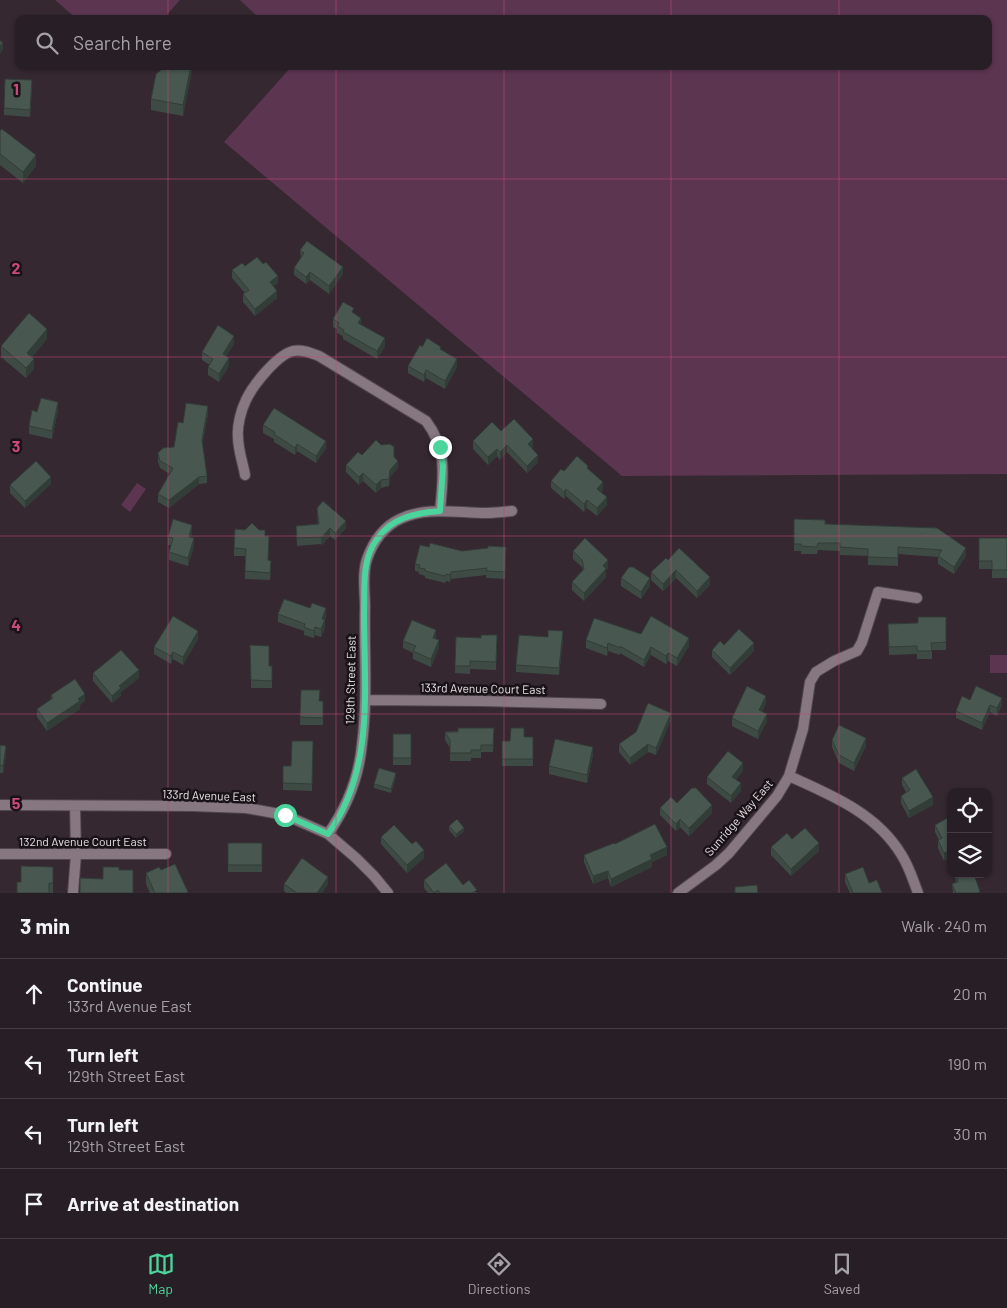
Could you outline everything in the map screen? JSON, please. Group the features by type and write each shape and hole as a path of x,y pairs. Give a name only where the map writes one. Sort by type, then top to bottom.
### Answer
{"street":[{"path":"245,475 238,438 239,422 245,400 278,358 294,351 307,352 319,356 426,422 434,433 440,447 443,466 440,511"},
{"name":"129th Street East","path":"328,834 337,822 354,784 362,744 365,700 364,631 367,559 375,540 390,524 412,515 440,511 487,513 512,511"},
{"name":"Sunridge Way East","path":"681,892 716,865 778,796 789,776 805,716 810,682 816,672 834,661 857,652 878,592 918,598"},
{"name":"133rd Avenue Court East","path":"365,700 601,704"},
{"path":"789,776 825,792 874,821 902,855 918,893"},
{"name":"133rd Avenue East","path":"0,805 192,806 246,808 285,815 328,834 356,858 388,893"},
{"path":"73,893 76,854 75,806"},
{"name":"132nd Avenue Court East","path":"0,854 166,854"}],"shaded area":[{"path":"55,0 180,0 167,15 72,15"},
{"path":"240,0 1007,0 1007,474 622,476 224,142 288,70 992,70 992,15 256,15"},
{"path":"137,483 146,489 130,512 121,505"},
{"path":"990,655 1007,655 1007,673 990,673"}],"building":[{"path":"161,70 190,70 183,105 151,99 156,74"},
{"path":"5,79 32,80 30,110 4,108"},
{"path":"2,129 36,155 23,172 0,154 0,131"},
{"path":"307,241 343,267 329,286 310,272 306,277 294,268 304,253 300,250"},
{"path":"257,257 263,264 266,262 278,276 270,282 277,291 255,309 243,294 249,290 232,270 242,263 245,266"},
{"path":"343,302 354,308 352,312 361,318 358,323 385,338 377,351 343,332 344,330 337,326 339,323 333,319"},
{"path":"29,313 47,329 27,353 34,359 26,368 1,346"},
{"path":"218,325 234,336 223,354 229,358 219,374 208,367 213,359 202,352"},
{"path":"427,338 441,347 440,349 457,359 445,381 426,370 424,375 408,366 420,345 422,347"},
{"path":"41,398 58,402 52,431 29,426 32,410 37,412"},
{"path":"186,403 208,406 202,440 207,476 199,477 169,500 158,494 173,468 160,461 158,453 163,448 174,447 178,422 183,423"},
{"path":"274,408 326,441 316,456 297,444 295,448 263,425"},
{"path":"514,419 533,439 528,444 538,455 527,466 507,445 500,452 497,449 488,457 473,441 492,422 501,431"},
{"path":"376,440 381,445 390,444 394,447 394,457 398,461 390,470 389,479 381,480 376,485 363,473 359,477 346,465 358,452 362,455"},
{"path":"577,456 603,482 597,489 607,497 597,508 587,500 584,504 566,489 564,492 551,481 561,469 564,471"},
{"path":"36,461 51,477 25,501 10,485"},
{"path":"323,501 346,521 335,533 330,528 321,538 297,538 296,526 319,524 317,508"},
{"path":"173,519 192,525 189,537 194,538 188,558 169,552 173,538 168,537"},
{"path":"794,519 825,520 825,524 937,528 966,548 954,567 938,556 942,550 898,547 898,558 868,557 868,549 840,547 840,543 818,543 817,547 801,546 801,544 794,544"},
{"path":"252,523 259,530 265,530 265,536 269,536 268,560 271,561 270,573 245,571 246,549 234,548 235,529 245,530"},
{"path":"585,538 608,560 603,566 606,569 584,593 572,582 584,569 582,560 573,551"},
{"path":"979,538 1007,538 1007,571 992,570 992,561 979,561"},
{"path":"430,543 462,551 488,548 488,546 506,547 505,572 486,571 487,568 451,572 450,575 446,574 445,576 425,571 425,569 419,568 420,565 415,564 420,545 429,547"},
{"path":"679,548 710,577 697,591 676,570 663,584 651,572 666,558 668,560"},
{"path":"629,567 633,567 650,578 641,592 621,578"},
{"path":"284,599 310,608 312,603 326,608 322,619 325,619 321,629 315,627 314,631 304,627 305,624 278,614"},
{"path":"173,616 198,631 183,657 173,652 171,656 154,647"},
{"path":"651,616 689,638 677,658 668,653 666,656 651,647 644,660 620,646 620,648 608,643 607,648 586,640 594,618 641,634"},
{"path":"918,617 946,617 946,642 931,643 932,651 917,651 917,646 889,647 888,624 918,623"},
{"path":"412,620 436,630 433,638 439,640 431,659 413,651 416,646 403,641"},
{"path":"739,629 754,643 730,668 712,650 720,641 724,645"},
{"path":"548,630 563,631 559,668 516,665 519,635 548,637"},
{"path":"481,635 497,635 496,662 470,661 470,666 455,666 456,637 481,638"},
{"path":"250,645 269,646 269,666 272,666 272,681 251,680"},
{"path":"121,650 139,670 119,686 121,688 112,696 93,673"},
{"path":"75,679 85,694 78,699 80,701 47,723 37,709 53,698 51,695"},
{"path":"747,686 766,696 759,710 767,714 758,731 732,718"},
{"path":"976,686 1002,698 997,708 990,705 982,723 956,711 962,696 970,700"},
{"path":"301,690 320,690 319,701 323,701 323,718 300,717"},
{"path":"648,703 671,713 656,748 648,744 630,758 619,744 636,732"},
{"path":"839,725 866,738 854,763 839,755 832,740"},
{"path":"458,728 494,728 493,745 481,745 481,750 471,750 471,753 450,753 450,740 445,732 458,732"},
{"path":"511,728 524,728 524,737 533,737 533,759 502,759 502,741 510,741"},
{"path":"393,734 411,734 411,758 393,758"},
{"path":"555,739 593,747 587,775 549,766"},
{"path":"292,741 313,741 312,784 283,783 283,766 291,766"},
{"path":"0,745 6,746 3,766 0,765"},
{"path":"728,751 743,763 732,777 741,783 731,796 707,777"},
{"path":"379,768 396,773 391,789 374,784"},
{"path":"916,769 933,797 909,811 901,796 910,790 902,778"},
{"path":"692,788 696,788 712,805 689,828 680,819 676,824 660,808 671,797 677,803"},
{"path":"947,818 947,852 944,853 938,840 942,838 935,825"},
{"path":"457,819 464,828 456,834 449,826"},
{"path":"655,824 667,847 650,855 652,859 611,879 608,871 593,876 584,855 615,844"},
{"path":"394,825 412,844 416,841 424,850 407,865 381,837"},
{"path":"805,828 819,843 791,869 771,847 787,833 792,839"},
{"path":"228,843 262,843 262,865 228,865"},
{"path":"302,858 328,877 317,893 297,893 284,884"},
{"path":"446,863 463,885 469,880 477,890 472,893 440,893 438,890 434,893 424,880"},
{"path":"175,864 188,892 155,893 146,873 159,867 161,870"},
{"path":"21,866 53,867 53,883 49,883 49,893 17,893 17,882 21,882"},
{"path":"103,867 119,867 119,870 133,870 133,893 80,893 80,878 103,879"},
{"path":"863,867 869,883 877,880 882,893 853,893 845,874"},
{"path":"957,878 975,878 980,892 956,893 952,884 958,882"},
{"path":"757,885 758,893 735,893 735,887"}],"route":[{"path":"285,815 328,834 337,822 347,802 359,765 362,744 365,700 365,566 375,540 390,524 412,515 440,511 443,466 440,447"}]}
